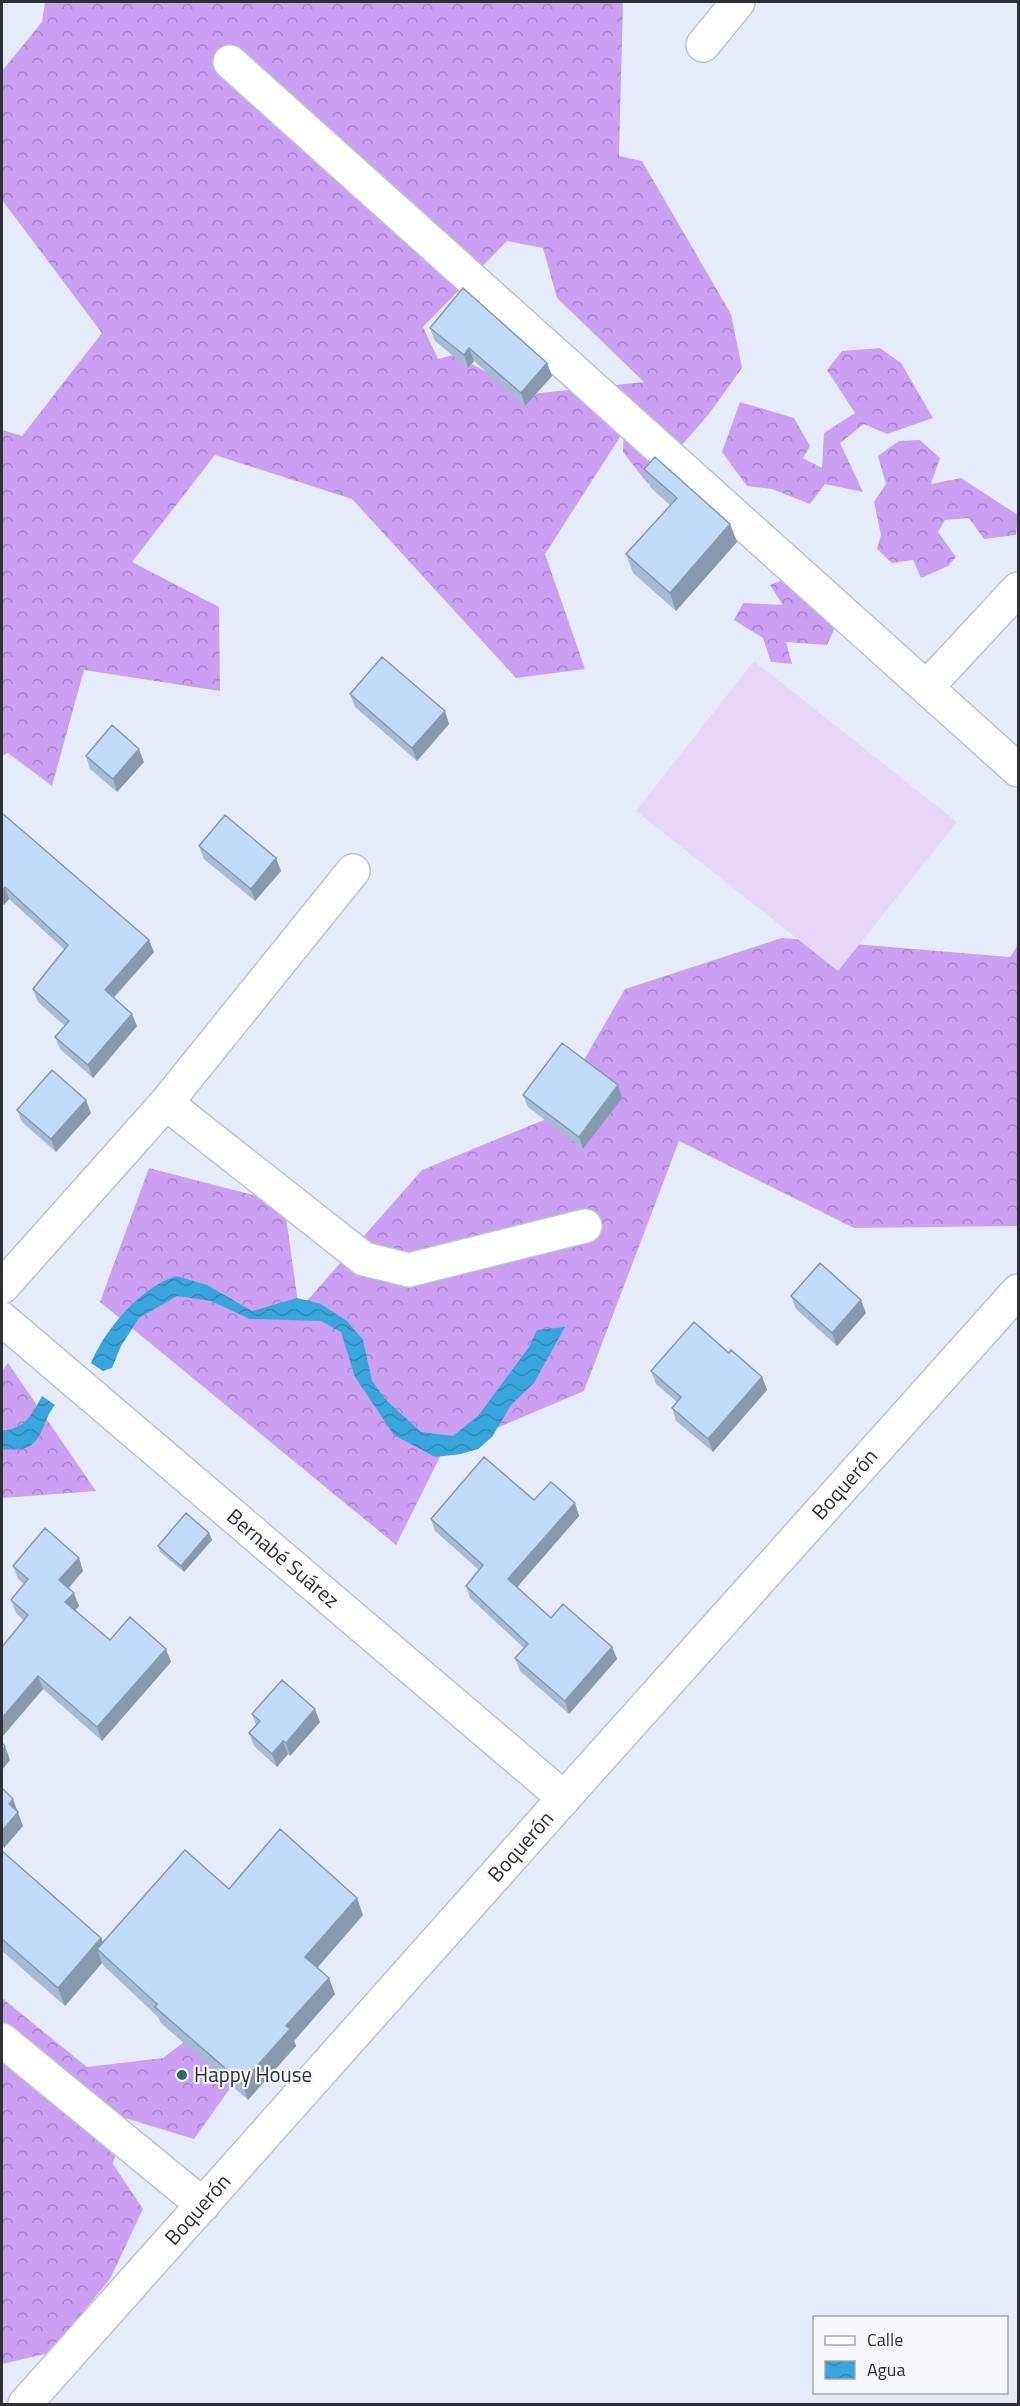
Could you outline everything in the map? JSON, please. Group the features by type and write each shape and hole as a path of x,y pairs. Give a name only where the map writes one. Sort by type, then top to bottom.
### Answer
{"street":[{"path":"703,45 738,2"},
{"path":"230,62 1018,770"},
{"path":"927,687 1018,590"},
{"path":"2,1287 166,1103 353,871"},
{"path":"166,1103 364,1260 409,1270 585,1226"},
{"name":"Boquerón","path":"25,2404 1018,1291"},
{"name":"Bernabé Suárez","path":"2,1319 564,1798"},
{"path":"2,2040 203,2205"}],"green space":[{"path":"45,2 623,2 619,156 642,161 731,314 742,368 709,414 648,484 623,452 624,431 545,554 585,669 516,678 352,499 215,455 132,562 219,607 220,691 84,670 52,786 8,753 2,756 2,430 22,436 102,333 2,200 2,71 42,22","holes":["507,241 543,248 557,298 644,382 531,394 453,355 438,359 423,327"]},
{"path":"880,348 901,363 933,418 887,434 864,424 840,443 863,492 825,484 810,504 772,489 747,486 722,452 740,402 794,418 810,446 803,458 822,468 824,433 855,413 827,370 842,351"},
{"path":"920,440 940,458 931,484 961,478 1018,515 1016,535 984,539 969,518 945,520 938,532 956,557 948,566 921,578 913,560 892,563 877,549 881,535 874,502 886,484 878,456 899,441"},
{"path":"798,574 842,613 827,645 786,642 792,664 771,662 763,638 734,620 743,603 783,605 770,585"},
{"path":"782,938 1010,957 1018,945 1018,1226 854,1228 679,1141 584,1391 443,1451 396,1545 100,1302 149,1168 284,1203 299,1310 422,1170 551,1117 625,989"},
{"path":"8,1363 96,1491 2,1498 2,1371"},
{"path":"2,1998 87,2067 163,2058 219,2016 251,2059 194,2139 125,2118 113,2164 143,2209 110,2279 49,2353 2,2364"}],"shaded area":[{"path":"754,661 957,822 838,971 636,811"}],"water":[{"path":"176,1276 207,1285 252,1311 297,1298 321,1304 347,1321 363,1340 372,1381 387,1401 421,1432 453,1436 478,1416 529,1347 537,1330 565,1327 534,1383 511,1405 492,1437 478,1449 461,1454 435,1457 394,1435 355,1377 341,1332 321,1321 250,1319 211,1301 177,1296 139,1318 121,1346 112,1368 103,1371 91,1363 115,1323 137,1299 150,1289"},
{"path":"42,1396 55,1405 38,1438 28,1447 2,1450 2,1431 17,1427 27,1420"}],"building":[{"path":"463,288 547,363 521,393 469,348 464,355 430,328"},
{"path":"655,457 730,524 670,593 626,554 677,498 644,469"},
{"path":"382,657 445,711 412,748 350,694"},
{"path":"112,725 139,749 113,779 86,756"},
{"path":"2,813 149,940 105,990 132,1014 88,1065 55,1037 69,1021 33,989 68,945 5,887 2,891"},
{"path":"225,815 276,858 251,889 199,846"},
{"path":"562,1043 618,1085 579,1137 523,1095"},
{"path":"52,1070 86,1100 51,1139 17,1110"},
{"path":"820,1263 861,1300 832,1333 791,1296"},
{"path":"694,1322 729,1353 731,1350 762,1377 708,1439 672,1408 681,1397 651,1371"},
{"path":"484,1457 534,1500 551,1482 575,1503 508,1579 551,1618 563,1604 612,1647 565,1701 515,1658 528,1644 466,1586 483,1565 431,1519"},
{"path":"186,1513 209,1533 181,1566 158,1546"},
{"path":"45,1528 79,1558 59,1580 74,1593 65,1602 110,1640 130,1617 166,1649 97,1727 38,1676 2,1718 2,1647 28,1615 11,1600 28,1579 13,1566"},
{"path":"282,1680 315,1709 286,1743 283,1741 272,1754 249,1733 260,1721 252,1714"},
{"path":"2,1788 13,1799 9,1804 18,1812 2,1831"},
{"path":"280,1829 357,1898 305,1957 329,1978 286,2026 290,2029 242,2083 155,2007 157,2004 97,1949 185,1850 229,1889"},
{"path":"2,1851 101,1938 58,1988 2,1939"}],"place":[{"name":"Happy House","path":"182,2075"}]}
